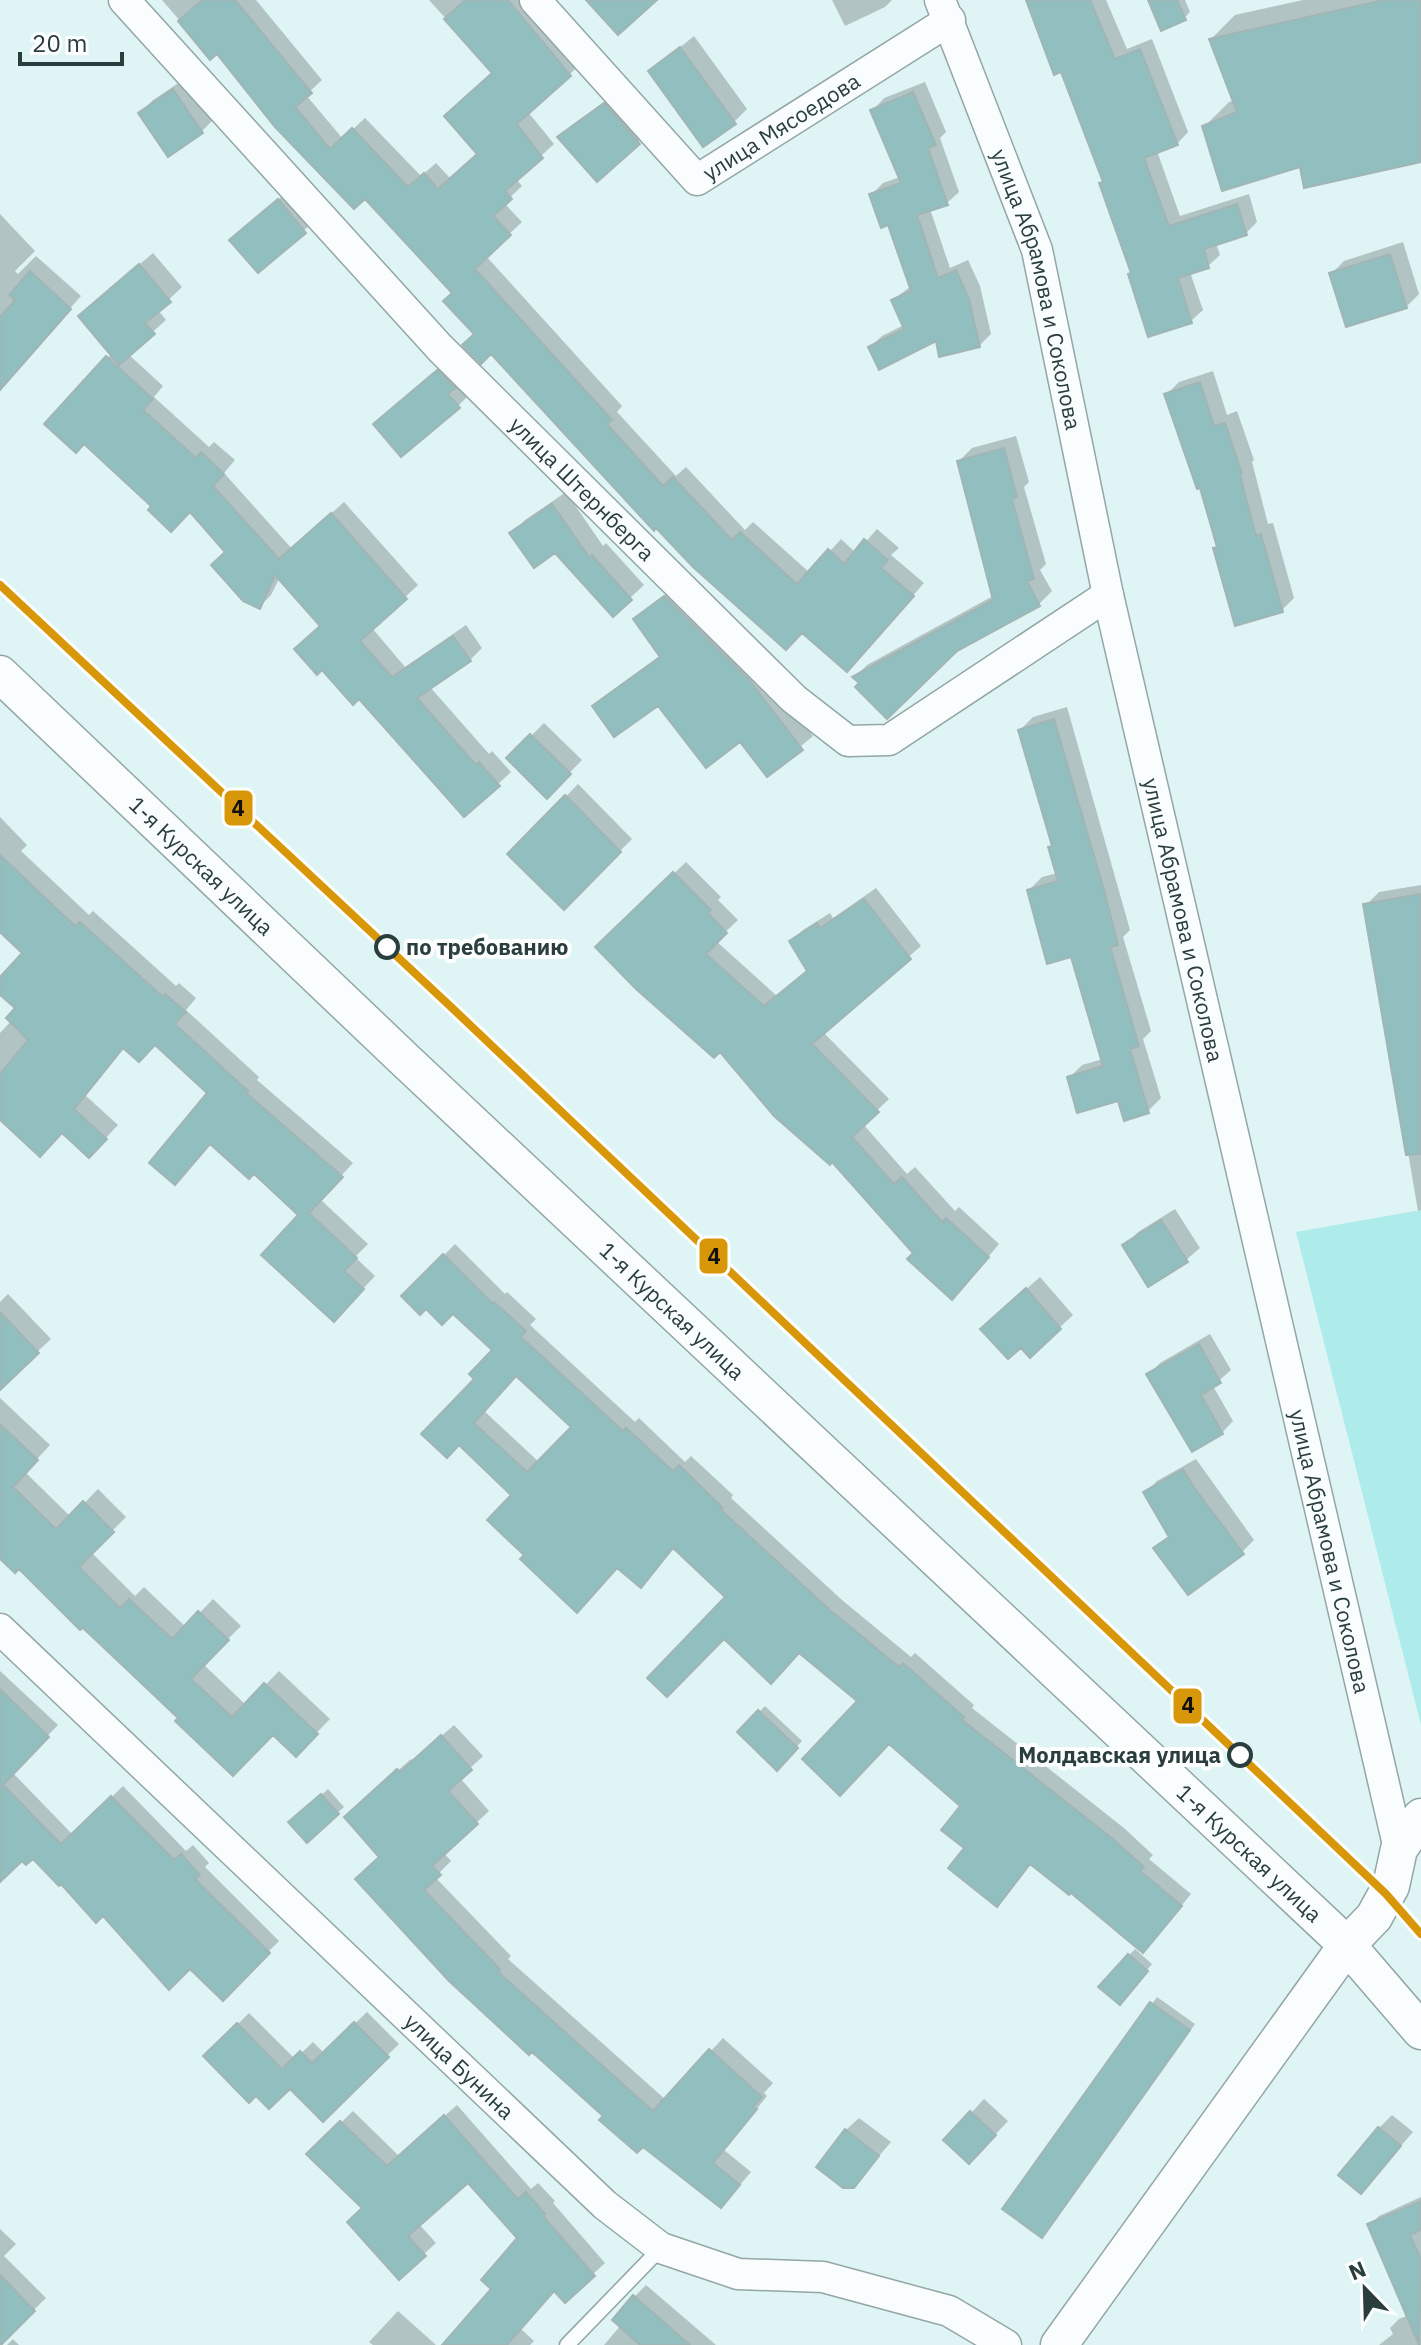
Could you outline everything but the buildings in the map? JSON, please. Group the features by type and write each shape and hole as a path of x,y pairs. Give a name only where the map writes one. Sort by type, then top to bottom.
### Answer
{"street":[{"name":"улица Штернберга","path":"124,0 440,348 794,699 848,741 889,740 1108,595"},
{"name":"улица Мясоедова","path":"535,0 697,180 945,10"},
{"name":"улица Абрамова и Соколова","path":"945,10 1037,250 1108,595 1399,1849"},
{"name":"1-я Курская улица","path":"0,674 405,1060 1347,1945"},
{"name":"улица Бунина","path":"0,1629 605,2205 661,2248 738,2274 823,2277 949,2311 1006,2345"},
{"path":"1059,2345 1347,1945 1374,1917 1391,1886 1399,1849 1421,1817"},
{"path":"1347,1945 1421,2031"}],"lane":[{"path":"567,2345 661,2248"}],"shaded area":[{"path":"1421,1210 1421,1725 1296,1232"}],"transit line":[{"name":"4","path":"0,585 450,1006 1386,1894 1421,1934"}],"place":[{"name":"по требованию","path":"387,947"},
{"name":"Молдавская улица","path":"1240,1755"}]}
